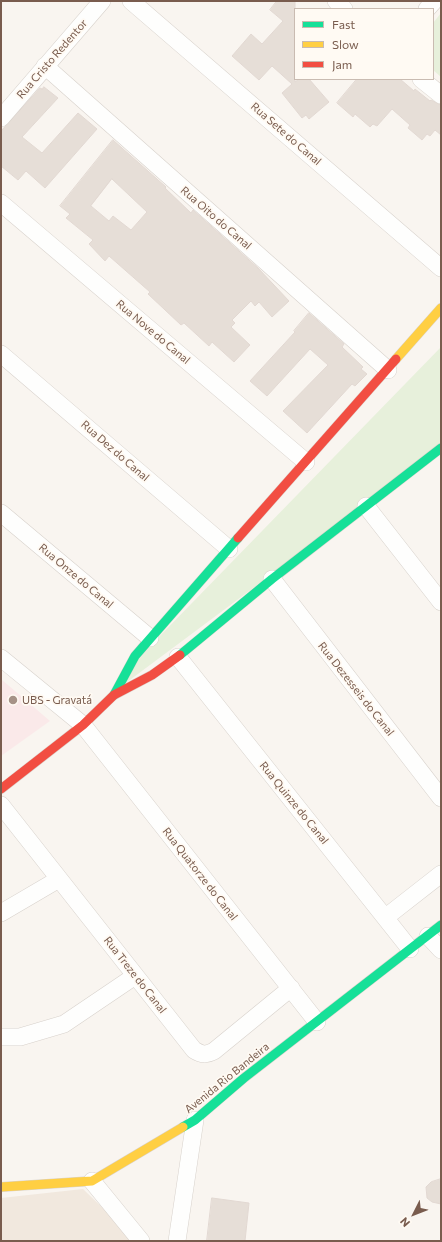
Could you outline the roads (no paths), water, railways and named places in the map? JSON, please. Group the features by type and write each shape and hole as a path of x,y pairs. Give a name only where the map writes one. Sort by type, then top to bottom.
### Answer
{"street":[{"name":"Rua Cristo Redentor","path":"1,118 102,1"},
{"name":"Rua Sete do Canal","path":"131,1 441,268"},
{"name":"Rua Oito do Canal","path":"45,66 388,370"},
{"path":"422,80 441,95"},
{"name":"Rua Nove do Canal","path":"1,203 306,462"},
{"path":"114,695 135,656 150,638 388,370 441,308"},
{"name":"Rua Dez do Canal","path":"1,354 229,549"},
{"path":"1,789 83,725 114,695 152,676 178,657 272,579 441,448"},
{"path":"366,506 441,602"},
{"name":"Rua Onze do Canal","path":"1,513 150,638"},
{"name":"Rua Dezesseis do Canal","path":"272,579 441,798"},
{"path":"172,613 174,625"},
{"path":"186,638 198,639"},
{"name":"Rua Quinze do Canal","path":"178,657 410,949"},
{"name":"Rua Quatorze do Canal","path":"1,658 83,725 317,1022"},
{"name":"Rua Treze do Canal","path":"1,805 194,1050 204,1054 214,1051 291,988"},
{"path":"386,917 441,874"},
{"path":"1,913 59,879"},
{"name":"Avenida Rio Bandeira","path":"1,1187 92,1181 195,1120 244,1078 441,925"},
{"path":"428,936 441,950"},
{"path":"1,1037 20,1037 64,1024 135,976"},
{"path":"177,1241 195,1120"},
{"path":"92,1181 141,1241"}],"place":[{"name":"UBS - Gravatá","path":"13,700"}]}
